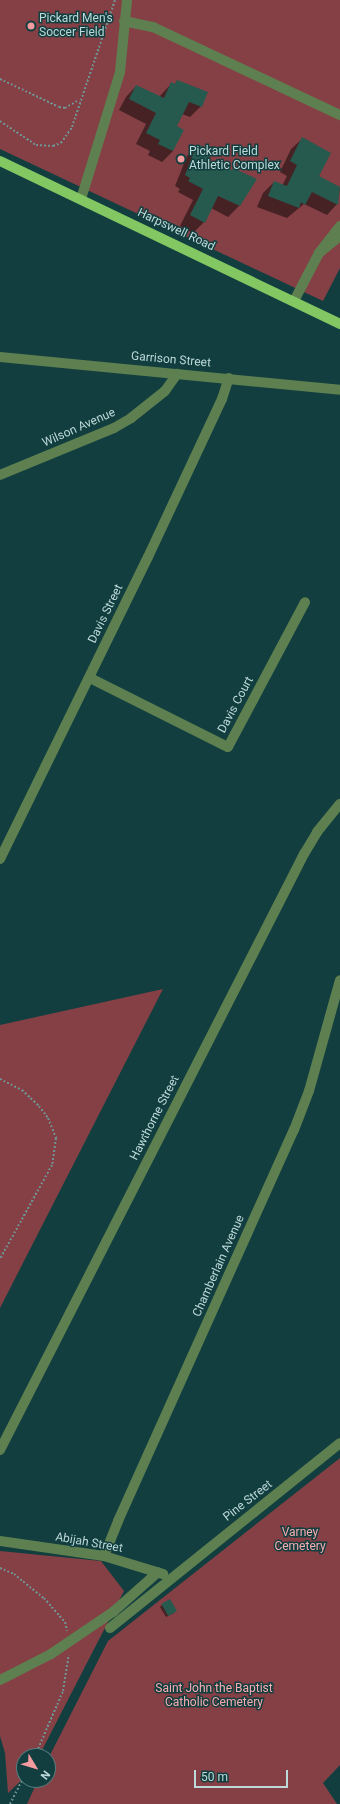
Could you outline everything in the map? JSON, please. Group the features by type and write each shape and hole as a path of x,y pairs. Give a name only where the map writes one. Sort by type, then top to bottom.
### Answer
{"main road":[{"name":"Harpswell Road","path":"0,161 340,324"}],"street":[{"path":"81,200 120,72 127,0"},
{"path":"124,21 153,27 340,115"},
{"path":"294,301 320,253 340,226"},
{"path":"320,253 340,236"},
{"name":"Garrison Street","path":"0,357 229,378 340,390"},
{"name":"Wilson Avenue","path":"0,475 97,437 126,422 165,391 176,374"},
{"name":"Davis Street","path":"0,859 90,678 199,450 229,378"},
{"name":"Davis Court","path":"90,678 228,747 305,602"},
{"name":"Hawthorne Street","path":"0,1450 304,854 317,832 340,804"},
{"name":"Chamberlain Avenue","path":"104,1556 118,1521 294,1130 336,1012 340,980"},
{"name":"Pine Street","path":"110,1628 340,1444"},
{"name":"Abijah Street","path":"0,1541 104,1556 172,1577"},
{"path":"0,1680 35,1663 113,1612 158,1572"}],"path":[{"path":"0,121 36,146 53,146 61,143 72,127 115,0"},
{"path":"0,78 59,107 70,106 80,100"},
{"path":"0,1079 22,1090 39,1106 48,1118 56,1138 52,1164 0,1259"},
{"path":"0,1568 14,1574 44,1598 64,1622 69,1641 63,1691 38,1748"},
{"path":"10,1804 18,1788"}],"green space":[{"name":"Pickard Field Athletic Complex","path":"0,0 340,0 340,268 323,301 0,149"},
{"path":"163,989 0,1308 0,1025"},
{"name":"Saint John the Baptist Catholic Cemetery","path":"340,1458 340,1765 323,1783 337,1804 27,1804 34,1788 56,1788 56,1748 54,1748 108,1641"},
{"path":"0,1551 101,1561 124,1591 43,1748 16,1748 16,1786 8,1793 5,1753 0,1736"}],"building":[{"path":"177,80 208,92 202,107 189,102 177,126 184,130 173,151 158,144 160,140 146,133 156,113 129,99 136,85 164,98 171,82 175,84"},
{"path":"302,137 331,153 319,176 340,187 338,205 312,192 305,205 301,202 299,208 268,196 274,181 287,186 297,165 290,161"},
{"path":"197,144 213,150 207,162 222,169 223,166 232,170 233,168 257,179 240,206 218,196 205,223 190,215 203,189 188,181 190,178 185,175"},
{"path":"170,1599 177,1611 168,1616 161,1604"}],"place":[{"name":"Pickard Men's Soccer Field","path":"31,26"},
{"name":"Pickard Field Athletic Complex","path":"181,159"}],"park label":[{"name":"Varney Cemetery","path":"300,1540"}]}
